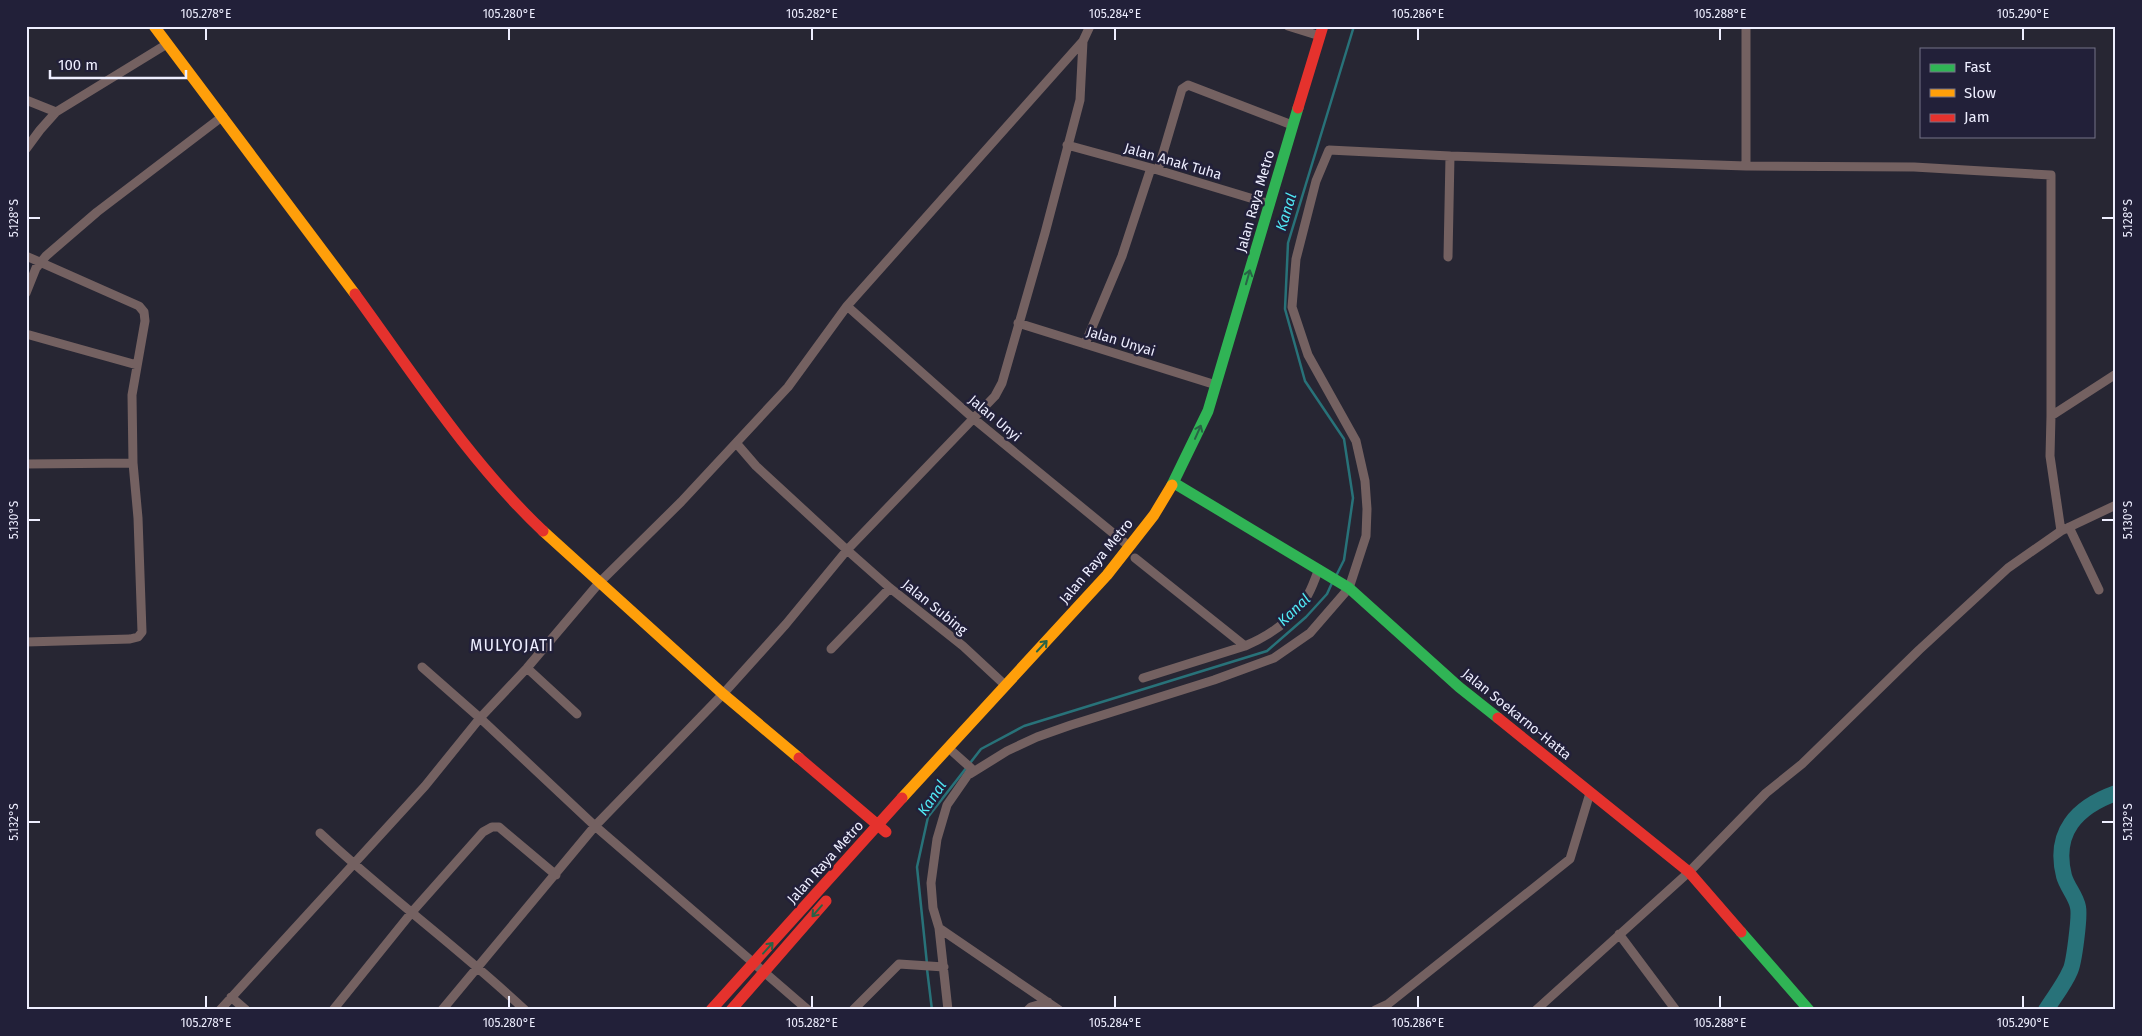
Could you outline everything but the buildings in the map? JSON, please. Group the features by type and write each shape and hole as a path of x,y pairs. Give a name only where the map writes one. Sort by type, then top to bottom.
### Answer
{"main road":[{"path":"154,26 223,116 477,460 521,510 599,584 723,694 882,828"},
{"path":"854,869 882,828 955,754 1059,642 1133,552 1177,485 1211,427 1226,388 1280,207 1302,122 1332,26"},
{"name":"Jalan Raya Metro","path":"1177,485 1208,411 1321,31"},
{"name":"Jalan Soekarno-Hatta","path":"1177,485 1346,586 1459,687 1689,872 1809,1010"},
{"name":"Jalan Raya Metro","path":"711,1010 882,828 1005,685 1133,552"},
{"path":"730,1010 834,891"}],"street":[{"path":"220,1010 425,786 480,718 527,668 599,584 682,502 788,387 846,306 1083,41 1090,26"},
{"path":"1288,26 1321,31"},
{"path":"1746,26 1746,166"},
{"path":"442,1010 596,826 723,694 786,624 848,550 974,419 999,390 1045,233 1080,100 1083,41"},
{"path":"26,149 56,112 168,44"},
{"path":"1085,344 1122,256 1155,169 1182,89 1188,85 1292,125"},
{"path":"26,100 56,112"},
{"path":"26,293 41,261 97,212 223,116"},
{"name":"Jalan Anak Tuha","path":"1067,145 1155,169 1270,204"},
{"path":"948,1010 941,967 939,928 931,883 937,839 947,805 970,770 1007,750 1071,724 1214,680 1274,658 1310,633 1346,586 1366,536 1365,481 1356,441 1308,355 1292,308 1296,259 1316,181 1329,150 1746,166 1914,167 2051,175 2050,456 2065,529 2099,590"},
{"path":"1448,257 1450,156"},
{"path":"26,256 139,306 144,312 145,321 132,395 133,463 138,518 142,632 138,637 130,639 26,642"},
{"name":"Jalan Unyi","path":"846,306 974,419 1245,646"},
{"name":"Jalan Unyai","path":"1018,323 1216,385"},
{"path":"26,334 137,366"},
{"path":"2051,416 2116,374"},
{"name":"Jalan Subing","path":"737,444 756,466 890,588 963,646 1005,685"},
{"path":"26,464 133,463"},
{"path":"1536,1010 1689,872 1766,793 1802,764 1919,650 2008,568 2065,529 2116,506"},
{"path":"1143,678 1245,646 1273,633 1306,598 1322,571"},
{"path":"831,649 890,588"},
{"path":"422,666 596,826 754,963 763,973 808,1010"},
{"path":"527,668 577,714"},
{"path":"955,754 970,770"},
{"path":"1375,1010 1388,1004 1570,859 1590,792"},
{"path":"334,1010 412,912 483,832 492,827 498,827 505,831 556,875"},
{"path":"320,833 353,864 478,966 525,1010"},
{"path":"939,928 1059,1010"},
{"path":"1619,934 1675,1009"},
{"path":"853,1010 897,965 941,967"},
{"path":"231,997 246,1010"},
{"path":"1028,1010 1031,1006 1048,1002"}],"waterway":[{"name":"Kanal","path":"1337,574 1344,560 1353,498 1344,439 1305,381 1285,309 1288,243 1354,26"},
{"name":"Kanal","path":"927,964 917,867 928,817 981,749 1024,726 1267,651 1306,617 1327,594 1332,583"},
{"path":"2046,1010 2070,971 2077,929 2078,907 2065,880 2061,860 2065,834 2071,823 2080,814 2090,806 2116,793"},
{"name":"Kanal","path":"927,969 932,1010"}],"traffic: fast":[{"path":"1172,485 1208,411 1298,108"},
{"path":"1174,483 1349,588 1459,687 1498,718"},
{"path":"1741,932 1809,1010"}],"traffic: slow":[{"path":"154,26 355,294"},
{"path":"902,798 1107,575 1154,515 1172,485"},
{"path":"543,531 723,694 799,758"}],"traffic: jam":[{"path":"1298,108 1323,26"},
{"path":"355,294 467,447 516,504 543,531"},
{"path":"1498,718 1689,872 1741,932"},
{"path":"799,758 886,832"},
{"path":"711,1010 902,798"},
{"path":"731,1010 826,901"}],"district":[{"name":"MULYOJATI","path":"512,645"}]}
